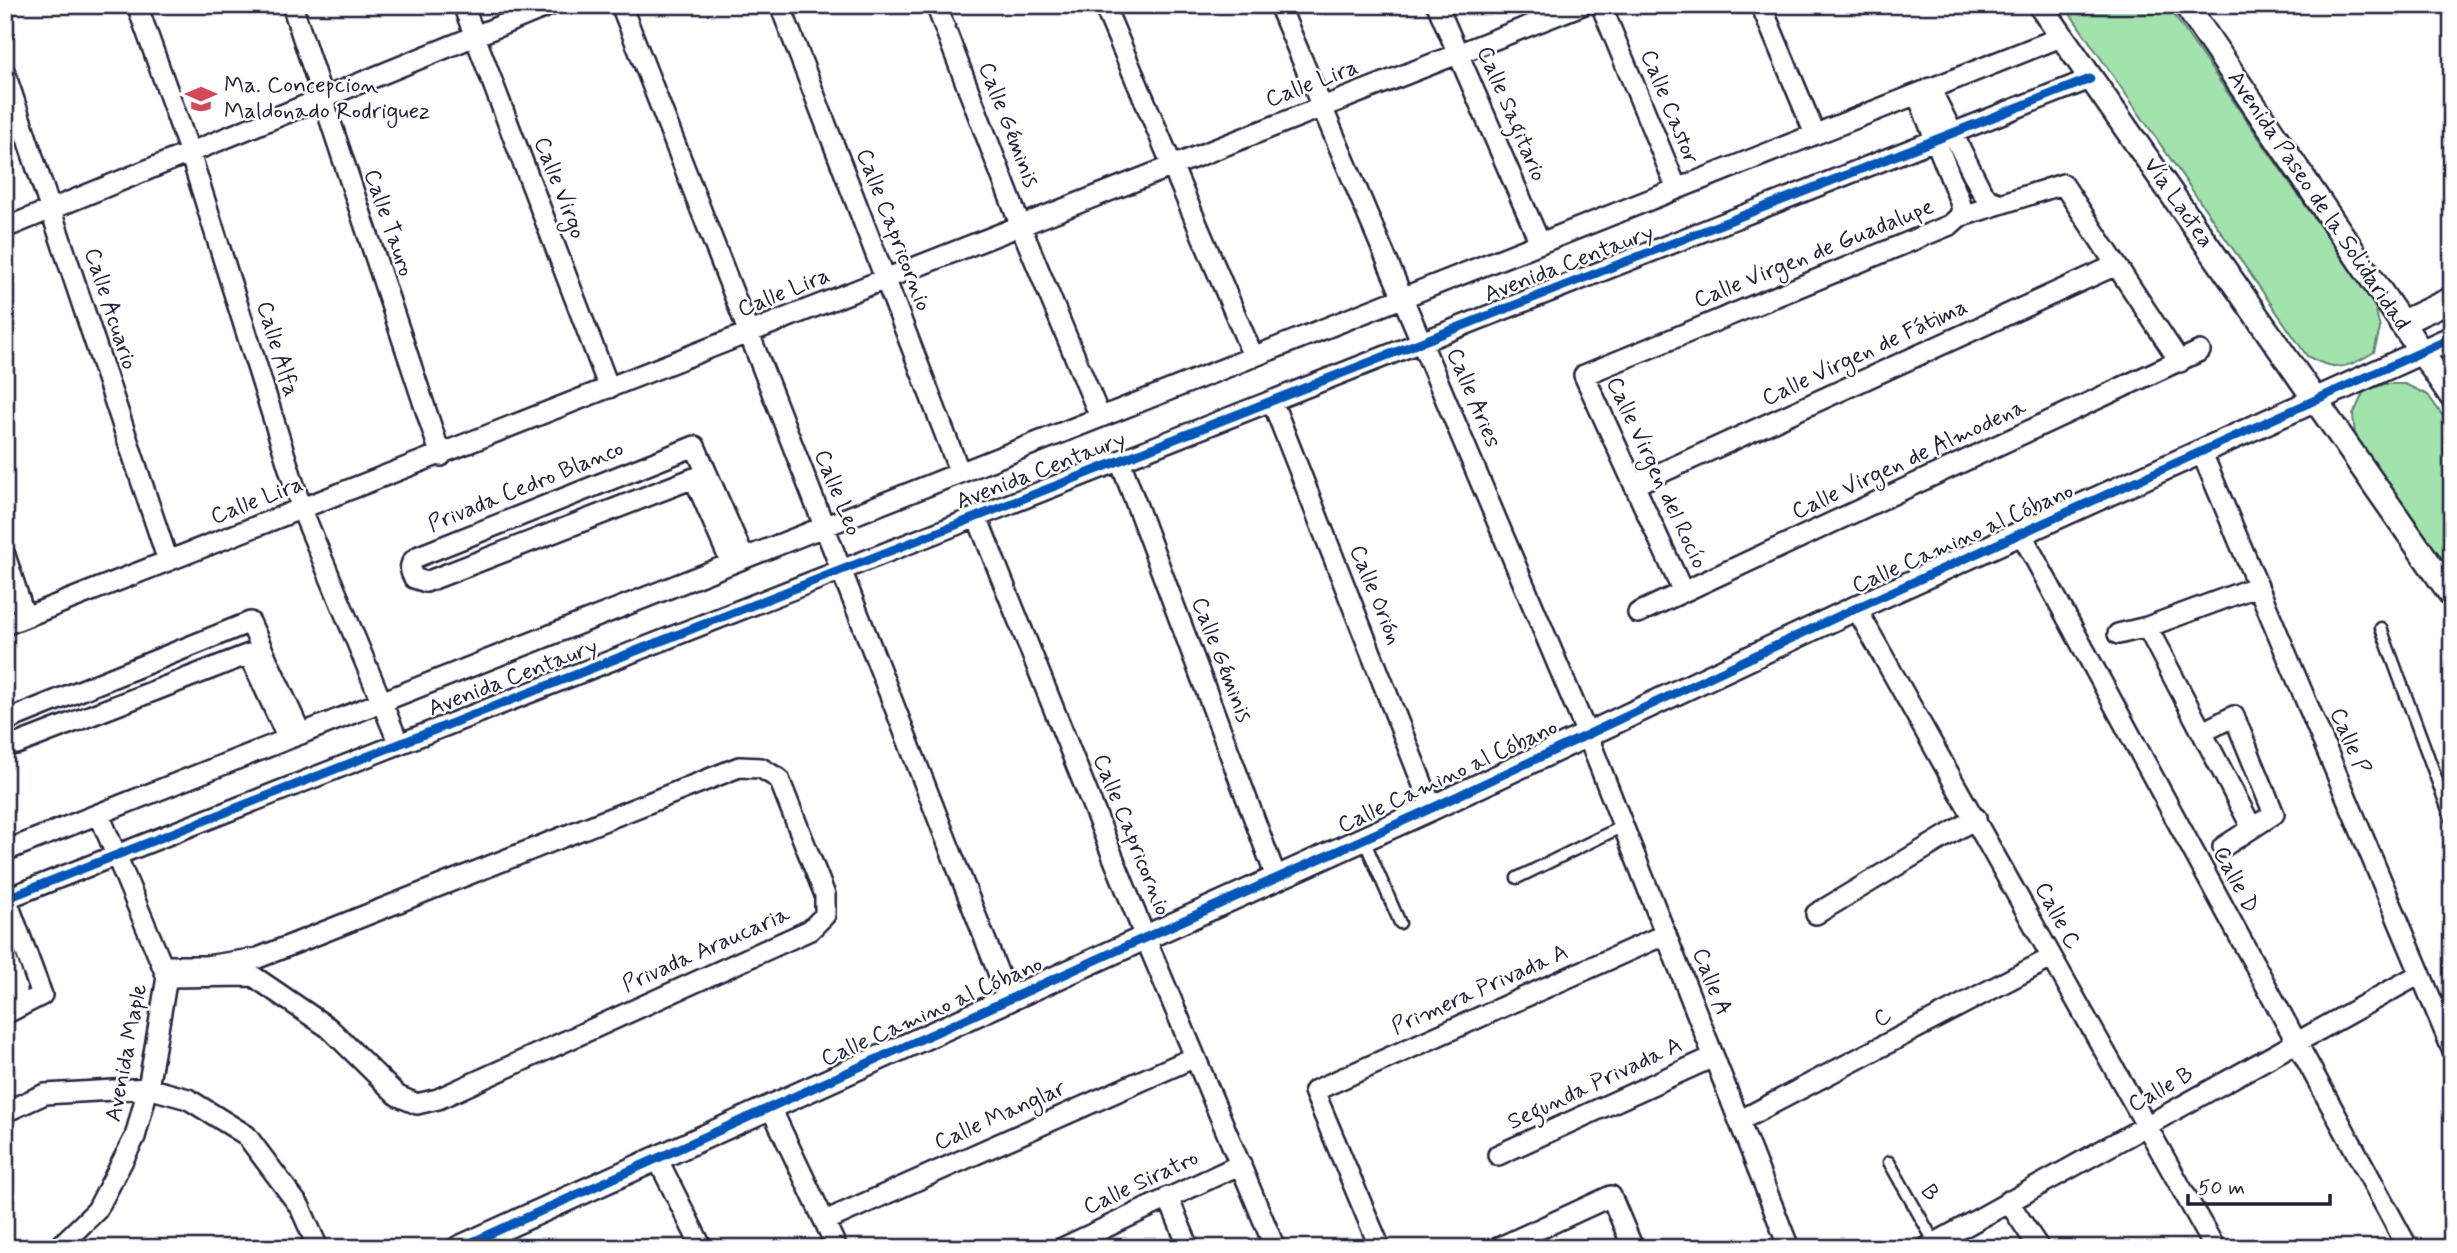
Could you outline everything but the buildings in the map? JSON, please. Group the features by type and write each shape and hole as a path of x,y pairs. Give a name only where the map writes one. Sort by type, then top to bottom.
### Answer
{"street":[{"name":"Calle Alfa","path":"137,5 190,153 302,510 399,744"},
{"name":"Calle Tauro","path":"292,5 320,99 441,456"},
{"name":"Calle Virgo","path":"463,5 609,388"},
{"path":"5,228 551,5"},
{"name":"Calle Leo","path":"621,5 1008,998"},
{"name":"Calle Capricornio","path":"780,5 960,473"},
{"name":"Calle Géminis","path":"936,5 1021,227 1100,417"},
{"path":"1104,5 1253,356"},
{"name":"Calle Aries","path":"1279,5 1587,734"},
{"name":"Calle Sagitario","path":"1437,5 1540,243"},
{"name":"Calle Lira","path":"5,625 441,456 885,278 1021,227 1323,105 1582,5"},
{"name":"Calle Castor","path":"1601,5 1677,189"},
{"path":"1761,5 1815,134"},
{"name":"Vía Lactea","path":"2040,5 2452,596"},
{"name":"Avenida Paseo de la Solidaridad","path":"2186,5 2452,397"},
{"name":"Avenida Centaury","path":"5,851 2061,37"},
{"name":"Calle Acuario","path":"5,73 167,561"},
{"name":"Avenida Centaury","path":"6,899 2090,79"},
{"path":"1923,91 1944,137 1988,199 1998,203"},
{"path":"1944,137 1962,209 1959,217"},
{"name":"Calle Virgen de Guadalupe","path":"1584,375 1950,225 1959,217 2063,184 2116,265"},
{"path":"2116,265 2180,362"},
{"name":"Calle Virgen de Fátima","path":"1634,485 2116,265"},
{"path":"2401,323 2452,299"},
{"name":"Calle Camino al Cóbano","path":"459,1248 1432,808 1856,608 2452,338"},
{"name":"Calle Virgen de Almodena","path":"1638,613 2200,351"},
{"name":"Calle Virgen del Rocío","path":"1584,375 1683,592"},
{"name":"Calle Orión","path":"1272,401 1432,808"},
{"name":"Privada Cedro Blanco","path":"695,446 738,561 694,478 426,582 414,578 410,570 412,561 419,555 695,446"},
{"name":"Calle P","path":"2202,453 2452,1049"},
{"name":"Calle Géminis","path":"1120,461 1276,877"},
{"name":"Calle Capricornio","path":"977,517 1145,937 1275,1248"},
{"name":"Calle D","path":"2021,533 2294,1042 2408,1248"},
{"path":"5,555 25,617"},
{"path":"2118,634 2147,628 2258,586"},
{"name":"Calle C","path":"1856,608 2148,1126 2207,1245"},
{"path":"5,721 250,622 295,736"},
{"path":"2147,628 2252,828"},
{"path":"5,741 17,744 249,654 295,736"},
{"path":"2203,732 2234,716 2274,814 2223,847"},
{"name":"Calle A","path":"1587,734 1788,1248"},
{"name":"Privada Araucaria","path":"166,972 255,967 739,767 761,768 779,779 825,895 825,915 810,930 438,1099 417,1104 398,1096 329,1028 255,967"},
{"name":"Avenida Maple","path":"58,1248 97,1210 135,1137 148,1088 166,972 99,814"},
{"path":"1816,914 1976,818"},
{"path":"5,1014 42,995 6,899"},
{"name":"Primera Privada A","path":"1380,1248 1314,1091 1666,934"},
{"path":"5,954 17,990 5,997"},
{"name":"C","path":"1739,1121 2051,957"},
{"name":"Calle B","path":"1930,1245 2420,974"},
{"name":"Segunda Privada A","path":"1498,1155 1713,1056"},
{"name":"Calle Manglar","path":"825,1221 1195,1057"},
{"path":"5,1112 45,1094 148,1088 188,1099 246,1135 300,1208 318,1248"},
{"path":"770,1106 837,1248"},
{"path":"658,1160 702,1248"},
{"name":"Calle Siratro","path":"1062,1248 1241,1164"},
{"path":"1497,1248 1611,1196 1633,1248"},
{"path":"1168,1197 1189,1248"},
{"path":"2008,1201 2039,1248"}],"lane":[{"path":"2381,628 2450,814"},
{"path":"1517,878 1623,827"},
{"path":"1363,839 1400,923"},
{"name":"B","path":"1889,1163 1930,1245"}],"green space":[{"path":"2064,5 2167,5 2375,306 2380,329 2374,352 2349,365 2341,366 2326,365 2307,356"},
{"path":"2385,384 2405,384 2428,395 2452,429 2452,577 2355,436 2353,415 2364,391"}],"cycle path":[{"path":"5,899 2090,79"},
{"path":"459,1248 1432,808 1856,608 2452,338"}],"place":[{"name":"Ma. Concepcion Maldonado Rodriguez","path":"201,99"}]}
